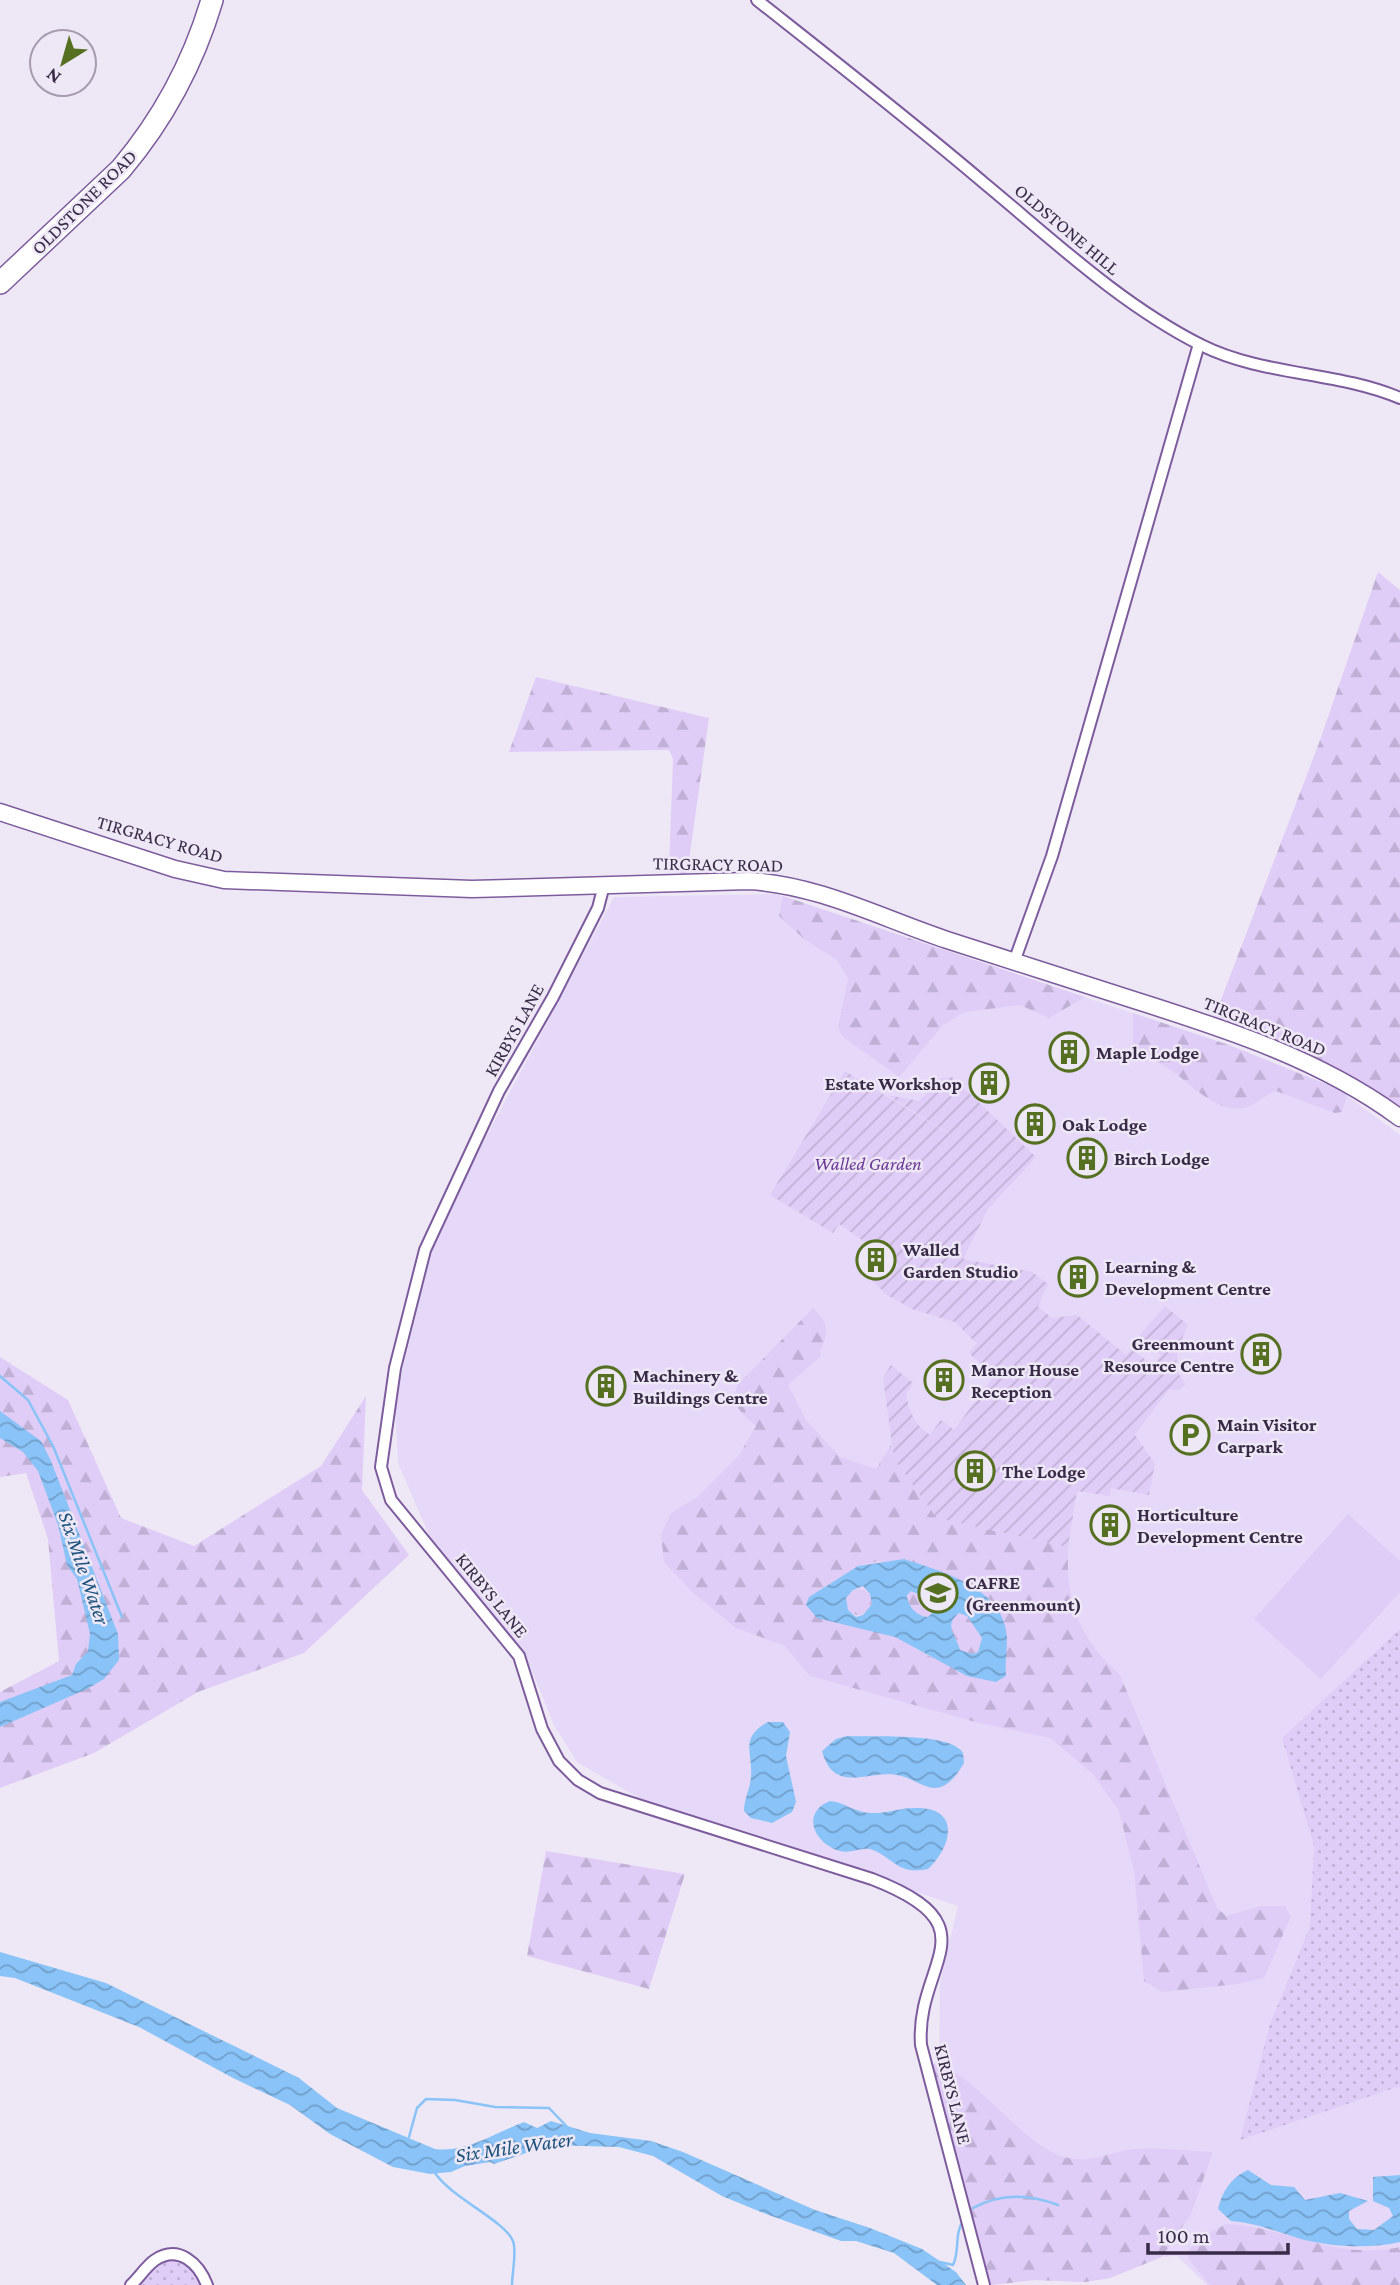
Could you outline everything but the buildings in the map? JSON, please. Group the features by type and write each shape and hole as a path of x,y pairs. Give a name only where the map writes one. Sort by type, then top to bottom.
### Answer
{"highway":[{"name":"OLDSTONE ROAD","path":"0,283 121,169 138,148 182,80 212,0"}],"street":[{"name":"OLDSTONE HILL","path":"757,0 910,120 1118,294 1199,344 1224,356 1261,367 1358,385 1400,398"},
{"path":"1014,962 1052,856 1199,344"},
{"name":"TIRGRACY ROAD","path":"0,812 175,869 225,880 472,889 781,883 818,892 886,919 1244,1036 1329,1074 1400,1118"},
{"name":"KIRBYS LANE","path":"604,886 598,908 553,997 499,1091 425,1250 395,1368 380,1467 384,1482 391,1500 519,1656 549,1746 578,1780 609,1796 872,1879 904,1891 931,1912 942,1942 923,2017 921,2045 984,2285"},
{"path":"133,2285 155,2260 168,2255 187,2257 201,2268 207,2285"}],"shaded area":[{"name":"CAFRE (Greenmount)","path":"775,894 1229,1045 1338,1089 1400,1135 1400,2285 1207,2285 1177,2256 1161,2257 1110,2278 1085,2282 1035,2280 990,2285 929,2064 939,2063 940,1983 958,1906 644,1801 577,1762 554,1725 524,1651 429,1535 398,1463 395,1401 437,1229 614,897"}],"green space":[{"path":"1378,572 1400,590 1400,1111 1214,1018 1319,743"},
{"path":"536,677 709,718 687,875 669,869 673,759 669,750 509,752"},
{"path":"783,896 1085,997 1049,1018 1020,1005 965,1012 943,1025 899,1077 843,1037 838,1027 848,979 837,960 804,939 779,916"},
{"path":"1133,1013 1229,1045 1338,1089 1347,1095 1342,1112 1335,1113 1276,1091 1246,1107 1221,1106 1166,1067 1133,1049"},
{"name":"Walled Garden","path":"845,1071 965,1144 887,1095 919,1101 941,1078 952,1077 1036,1157 988,1209 963,1259 1032,1272 1048,1284 1038,1307 1052,1318 1077,1315 1126,1355 1132,1349 1153,1366 1161,1355 1139,1336 1165,1306 1188,1325 1177,1355 1178,1370 1186,1384 1179,1390 1169,1389 1135,1435 1155,1464 1149,1495 1111,1488 1110,1496 1077,1491 1068,1547 937,1518 894,1459 883,1378 891,1365 913,1383 906,1394 909,1407 917,1422 930,1435 941,1420 954,1430 994,1376 969,1353 977,1344 955,1322 912,1309 887,1295 857,1265 860,1260 890,1278 898,1265 839,1224 833,1233 770,1195"},
{"path":"813,1308 826,1328 821,1356 788,1385 806,1420 840,1457 876,1469 891,1445 894,1459 937,1518 1068,1547 1069,1585 1078,1618 1094,1647 1120,1675 1217,1908 1226,1916 1261,1906 1285,1906 1291,1916 1264,1978 1238,1984 1162,1992 1144,1981 1134,1871 1119,1811 1093,1774 1050,1738 979,1723 810,1676 785,1646 736,1628 692,1592 664,1562 661,1535 671,1513 696,1498 739,1455 756,1426 738,1408 735,1398 738,1384","holes":["879,1561 963,1583 990,1600 998,1611 1002,1626 1006,1676 929,1656 895,1637 865,1629 818,1591 858,1566"]},
{"path":"0,1357 68,1400 121,1518 194,1546 321,1466 366,1396 362,1490 409,1555 304,1653 198,1692 94,1753 0,1788 0,1692 59,1661 48,1539 26,1473 0,1477"},
{"path":"1348,1514 1400,1561 1400,1592 1321,1679 1254,1619"},
{"path":"859,1589 868,1593 872,1602 868,1611 859,1615 850,1611 846,1602 850,1593"},
{"path":"911,1591 923,1596 933,1605 933,1612 928,1617 920,1615 911,1607 907,1595"},
{"path":"959,1613 967,1616 982,1638 978,1652 972,1654 960,1650 951,1626"},
{"path":"1400,1629 1400,2086 1240,2140 1270,2024 1310,1927 1314,1846 1282,1738"},
{"path":"546,1851 685,1874 649,1989 527,1956"},
{"path":"929,2064 945,2067 961,2077 1029,2137 1064,2157 1088,2159 1148,2148 1213,2152 1191,2214 1162,2257 1110,2278 1085,2282 1035,2280 990,2285"},
{"path":"1226,2224 1269,2230 1354,2250 1400,2247 1400,2285 1210,2285 1189,2260 1187,2252 1197,2240"},
{"path":"167,2259 190,2265 203,2285 138,2285 156,2264"}],"water":[{"name":"Six Mile Water","path":"0,1411 41,1441 51,1461 118,1634 119,1660 104,1679 87,1689 0,1727 0,1702 72,1675 76,1664 88,1651 90,1634 77,1579 67,1565 58,1525 38,1471 23,1452 0,1438"},
{"path":"904,1559 953,1577 984,1594 996,1606 1004,1621 1007,1638 1006,1676 996,1682 967,1676 895,1637 817,1618 806,1605 809,1597 858,1566","holes":["863,1586 870,1594 872,1604 863,1615 856,1617 848,1610 846,1598 853,1590","911,1591 923,1596 933,1605 933,1612 928,1617 917,1613 911,1607 907,1595","959,1613 967,1616 982,1638 978,1652 972,1654 960,1650 951,1626"]},
{"path":"768,1722 783,1722 790,1732 786,1756 796,1802 792,1812 772,1823 751,1818 744,1811 751,1777 750,1740 759,1728"},
{"path":"847,1736 910,1737 944,1742 956,1746 963,1753 964,1763 954,1777 945,1785 936,1788 890,1774 850,1778 841,1776 833,1771 822,1751 836,1739"},
{"path":"830,1801 871,1813 909,1808 929,1809 940,1813 946,1820 947,1839 937,1860 928,1869 903,1868 873,1850 840,1851 824,1842 814,1828 815,1813"},
{"name":"Six Mile Water","path":"0,1952 106,1983 299,2078 337,2108 435,2149 469,2145 524,2122 537,2128 551,2121 590,2133 651,2141 683,2152 815,2210 922,2249 956,2272 966,2285 937,2285 894,2253 856,2241 841,2241 766,2214 722,2196 653,2156 619,2147 549,2145 494,2164 490,2162 465,2166 451,2172 430,2174 393,2167 330,2134 290,2105 233,2078 139,2027 15,1978 0,1976"},
{"path":"1248,2170 1271,2185 1294,2187 1305,2200 1340,2193 1368,2201 1349,2211 1349,2219 1357,2229 1374,2230 1393,2216 1389,2208 1373,2201 1373,2177 1400,2175 1400,2242 1363,2246 1325,2244 1231,2221 1218,2209 1220,2203 1232,2181"}],"waterway":[{"name":"Six Mile Water","path":"0,1376 28,1400 53,1446 122,1617"},
{"name":"Six Mile Water","path":"409,2137 417,2108 426,2099 455,2100 495,2107 549,2108 572,2132"},
{"path":"435,2173 453,2191 508,2233 515,2251 512,2285"},
{"path":"973,2208 994,2200 1015,2197 1058,2205"},
{"path":"940,2262 953,2265 963,2221"}],"place":[{"name":"Maple Lodge","path":"1069,1052"},
{"name":"Estate Workshop","path":"989,1083"},
{"name":"Oak Lodge","path":"1035,1124"},
{"name":"Birch Lodge","path":"1087,1158"},
{"name":"Walled Garden Studio","path":"876,1260"},
{"name":"Learning & Development Centre","path":"1078,1277"},
{"name":"Greenmount Resource Centre","path":"1261,1354"},
{"name":"Manor House Reception","path":"944,1380"},
{"name":"Machinery & Buildings Centre","path":"606,1386"},
{"name":"Main Visitor Carpark","path":"1190,1435"},
{"name":"The Lodge","path":"975,1471"},
{"name":"Horticulture Development Centre","path":"1110,1525"},
{"name":"CAFRE (Greenmount)","path":"938,1593"}]}
